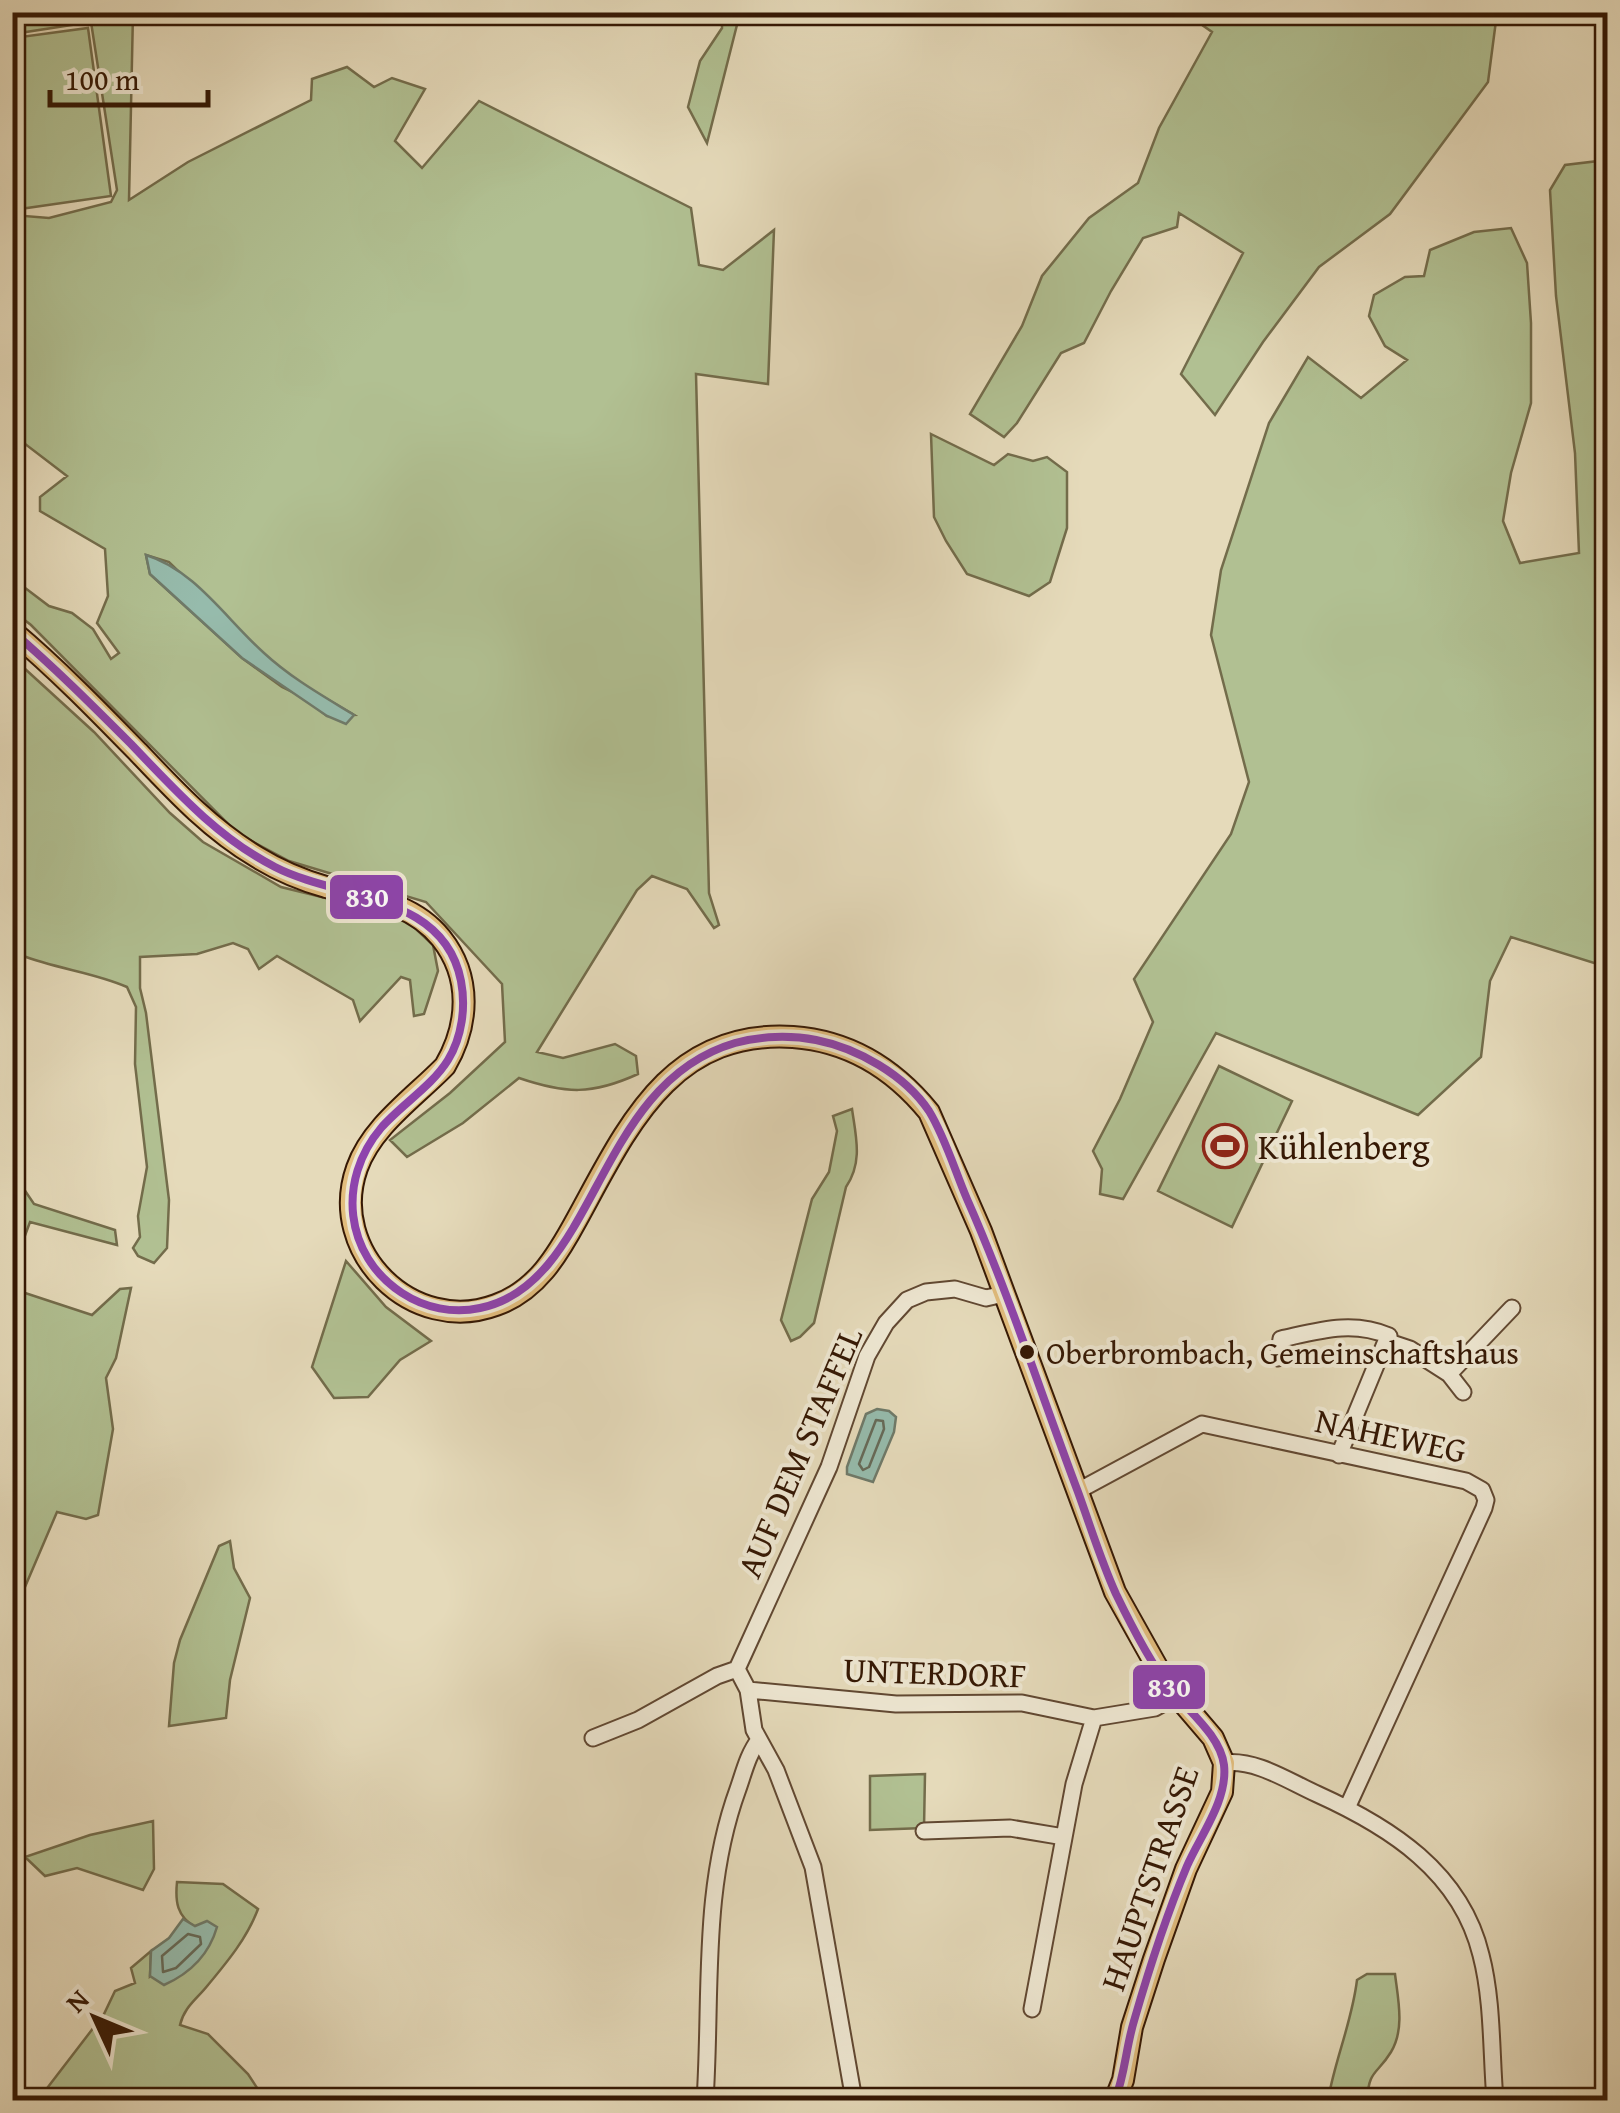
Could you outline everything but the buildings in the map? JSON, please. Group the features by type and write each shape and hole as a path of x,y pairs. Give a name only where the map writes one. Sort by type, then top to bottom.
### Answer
{"main road":[{"name":"HAUPTSTRASSE","path":"12,631 59,672 192,809 226,838 286,872 402,908 429,925 450,950 458,966 465,1000 454,1050 446,1066 370,1141 351,1192 351,1212 361,1249 383,1280 415,1302 433,1309 472,1312 508,1300 539,1278 566,1241 619,1142 646,1102 674,1072 704,1054 742,1040 796,1037 841,1047 884,1069 929,1112 1004,1294 1115,1592 1176,1697 1212,1738 1224,1763 1222,1792 1186,1868 1132,2026 1124,2080 1115,2100"}],"street":[{"name":"AUF DEM STAFFEL","path":"737,1670 829,1467 867,1356 886,1323 901,1305 926,1292 955,1289 986,1298 1004,1294"},
{"path":"1449,1374 1512,1308"},
{"path":"1278,1358 1281,1339 1334,1328 1372,1328 1388,1336 1339,1454"},
{"path":"1386,1341 1410,1349 1449,1374 1463,1392"},
{"name":"NAHEWEG","path":"1076,1492 1184,1430 1202,1424 1475,1484 1486,1494 1347,1808"},
{"path":"593,1738 638,1720 716,1676 737,1670 748,1690 759,1740 776,1770 813,1867 854,2100"},
{"name":"UNTERDORF","path":"748,1690 896,1704 1022,1703 1094,1718 1155,1708 1176,1697"},
{"path":"1032,2009 1074,1784 1094,1718"},
{"path":"705,2100 716,1866 728,1816 759,1740"},
{"path":"1224,1763 1252,1764 1347,1808 1386,1830 1430,1865 1462,1906 1480,1951 1495,2100"},
{"path":"924,1831 1010,1828 1064,1837"}],"shaded area":[{"path":"63,13 133,13 129,200 188,162 311,100 312,79 347,67 374,87 392,78 425,89 395,141 422,168 479,101 691,208 699,265 723,270 774,230 768,384 696,374 709,893 719,925 714,928 687,889 652,876 637,890 537,1052 563,1058 615,1044 636,1056 638,1074 607,1086 579,1090 519,1078 463,1123 407,1157 390,1140 450,1093 505,1042 502,984 426,902 289,861 238,834 13,611 12,578 49,606 72,613 93,629 111,659 119,653 97,623 108,596 105,549 40,511 40,497 67,476 12,434 13,215 49,218 111,202 117,190 91,22 13,34 13,21","holes":["146,555 169,562 266,656 298,682 354,715 327,716 242,658 150,574"]},
{"path":"722,13 740,13 707,143 688,107 700,61 722,28"},
{"path":"1185,13 1497,13 1488,82 1390,214 1319,267 1215,415 1181,374 1243,253 1179,213 1177,227 1143,238 1084,343 1061,353 1004,437 970,414 1022,326 1042,276 1089,218 1138,183 1159,128 1212,32"},
{"path":"88,28 111,196 13,210 13,38"},
{"path":"1607,160 1607,967 1511,937 1490,981 1481,1057 1418,1115 1216,1033 1123,1199 1100,1194 1102,1169 1093,1151 1153,1022 1134,979 1231,834 1249,782 1211,635 1221,570 1269,423 1308,357 1361,398 1407,360 1385,346 1369,316 1374,295 1405,277 1424,276 1430,250 1474,232 1511,228 1527,263 1531,403 1511,473 1503,521 1520,563 1579,553 1575,453 1556,296 1550,190 1565,165"},
{"path":"931,434 994,465 1008,454 1033,461 1047,457 1067,472 1067,528 1050,582 1029,596 967,574 934,517"},
{"path":"12,657 94,732 170,813 203,842 281,887 403,917 433,945 438,971 424,1014 414,1016 410,980 401,977 360,1021 353,1000 277,956 259,969 248,949 233,943 197,954 140,957 140,988 169,1200 167,1248 154,1263 138,1256 133,1248 140,1237 138,1216 147,1167 135,1064 136,1007 127,987 21,955 13,962"},
{"name":"Kühlenberg","path":"1219,1066 1292,1101 1232,1227 1158,1191"},
{"path":"852,1109 855,1168 846,1187 814,1323 791,1341 781,1320 812,1199 829,1172 837,1131 833,1116"},
{"path":"13,1173 34,1204 115,1230 117,1245 30,1222 13,1268"},
{"path":"346,1261 386,1307 431,1341 400,1360 368,1397 334,1398 312,1367"},
{"path":"131,1288 116,1358 106,1378 113,1429 98,1515 86,1519 57,1512 13,1615 13,1289 92,1315 120,1289"},
{"path":"230,1541 234,1568 250,1598 230,1680 226,1718 169,1726 174,1663 180,1640 219,1546"},
{"path":"925,1774 924,1828 870,1830 870,1776"},
{"path":"153,1821 154,1869 143,1890 77,1868 45,1876 25,1857 90,1835"},
{"path":"177,1882 223,1884 258,1909 236,1949 188,2008 180,2025 208,2034 248,2074 265,2100 38,2100 104,2014 115,1991 135,1983 131,1968 151,1951 150,1976 195,1927 178,1908"},
{"path":"1367,1974 1395,1974 1398,2034 1372,2077 1367,2100 1328,2100 1357,1980"}],"water":[{"path":"146,555 180,572 274,662 354,715 346,724 327,716 242,658 150,574"},
{"path":"877,1409 896,1417 894,1432 873,1482 847,1474 847,1467 866,1414"},
{"path":"183,1919 195,1926 207,1921 217,1927 198,1962 164,1985 150,1976 151,1951 169,1938"}],"transit line":[{"name":"830","path":"12,631 198,812 235,842 301,878 386,903 412,915 434,931 451,952 462,991 462,1022 457,1042 441,1069 381,1128 367,1148 353,1193 358,1238 368,1258 383,1277 411,1298 439,1308 470,1310 519,1291 550,1262 652,1098 688,1065 735,1043 796,1037 848,1049 894,1075 929,1111 997,1271 1116,1594 1155,1666 1210,1734 1224,1765 1222,1791 1187,1866 1152,1962 1115,2100"}],"place":[{"name":"Kühlenberg","path":"1225,1146"},
{"name":"Oberbrombach, Gemeinschaftshaus","path":"1027,1352"}]}
